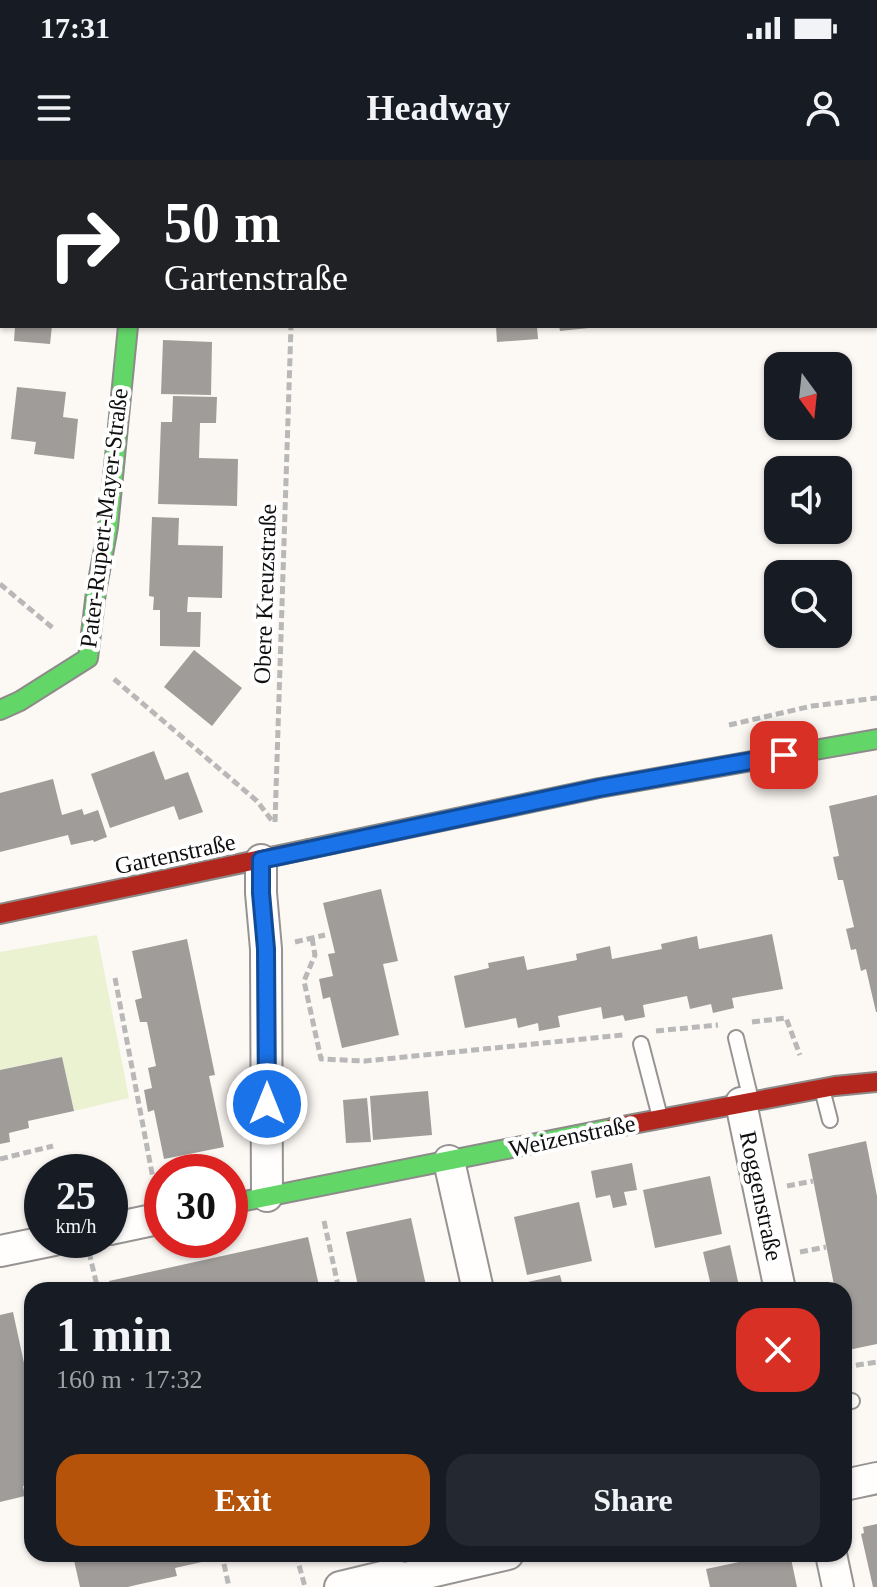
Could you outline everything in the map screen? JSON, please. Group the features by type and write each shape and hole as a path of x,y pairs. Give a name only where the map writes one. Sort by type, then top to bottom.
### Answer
{"street":[{"name":"Pater-Rupert-Mayer-Straße","path":"0,710 20,701 88,658 108,527 128,328"},
{"name":"Gartenstraße","path":"0,914 599,788 877,739"},
{"path":"261,860 266,949 267,1196"},
{"name":"Weizenstraße","path":"248,1200 660,1118 818,1089 877,1082"},
{"name":"Roggenstraße","path":"746,1102 779,1282"},
{"path":"449,1161 476,1282"},
{"path":"0,1251 24,1246"},
{"path":"852,1483 877,1478"},
{"path":"340,1587 390,1575 405,1578 474,1562"},
{"path":"833,1562 838,1587"}],"lane":[{"path":"734,1031 746,1102"},
{"path":"641,1044 660,1118"},
{"path":"818,1089 830,1120"}],"path":[{"name":"Obere Kreuzstraße","path":"88,658 257,801 275,824 291,328"},
{"path":"0,584 88,658"},
{"path":"312,938 315,955 304,981 321,1059 365,1061 623,1035"},
{"path":"115,978 149,1154"},
{"path":"746,1022 786,1018 818,1089"},
{"path":"654,1031 734,1031"},
{"path":"0,1159 53,1146"},
{"path":"781,1187 813,1181"},
{"path":"317,1187 337,1282"},
{"path":"795,1253 826,1247"},
{"path":"90,1258 96,1282"},
{"path":"852,1366 877,1362"},
{"path":"298,1562 305,1587"},
{"path":"224,1564 229,1587"}],"green space":[{"path":"97,935 129,1098 74,1111 62,1057 0,1070 0,952"}],"building":[{"path":"15,328 52,328 50,344 14,341"},
{"path":"496,328 537,328 538,339 497,342"},
{"path":"559,328 589,328 560,331"},
{"path":"163,340 212,342 211,395 161,394"},
{"path":"17,387 66,392 63,417 78,419 74,459 34,454 36,442 11,439"},
{"path":"173,396 217,397 216,423 200,423 199,458 238,459 237,506 158,504 161,422 172,422"},
{"path":"152,517 179,518 178,545 223,546 222,598 188,597 187,612 201,612 200,647 160,646 160,610 153,610 154,597 149,596"},
{"path":"194,650 242,688 212,726 164,687"},
{"path":"154,751 165,780 188,772 203,812 179,820 174,806 110,828 91,774"},
{"path":"53,779 62,815 82,809 84,815 98,810 107,837 71,845 68,835 0,852 0,793"},
{"path":"877,795 876,1012 866,969 861,971 856,949 851,950 846,929 854,927 843,880 838,880 833,857 839,856 829,806"},
{"path":"381,889 398,961 383,964 399,1035 342,1048 330,997 323,999 319,979 333,976 328,954 335,953 323,903"},
{"path":"772,934 783,989 732,998 734,1008 713,1013 711,1004 690,1009 687,996 643,1005 645,1017 625,1021 623,1015 603,1019 601,1007 558,1016 560,1027 539,1031 538,1023 518,1028 516,1018 465,1028 454,976 489,968 488,963 524,956 527,970 577,960 576,954 610,946 612,959 662,949 661,944 697,936 699,949"},
{"path":"187,939 215,1075 209,1076 224,1147 189,1154 163,1154 154,1110 148,1112 144,1090 152,1088 148,1068 156,1066 147,1022 140,1022 135,1000 142,998 132,951"},
{"path":"62,1057 74,1111 28,1121 29,1128 9,1133 10,1142 0,1144 0,1070"},
{"path":"428,1091 432,1135 373,1140 370,1096"},
{"path":"367,1098 371,1142 346,1143 343,1100"},
{"path":"866,1141 877,1196 877,1344 852,1349 852,1282 833,1282 808,1154"},
{"path":"632,1163 637,1190 624,1192 627,1205 613,1208 610,1195 596,1198 591,1171"},
{"path":"710,1176 722,1234 655,1248 643,1190"},
{"path":"579,1202 592,1261 527,1275 514,1217"},
{"path":"411,1218 425,1282 357,1282 346,1232"},
{"path":"308,1237 318,1282 109,1282 213,1258 248,1258 248,1250"},
{"path":"730,1245 738,1282 710,1282 703,1252"},
{"path":"560,1275 562,1282 528,1282"},
{"path":"13,1312 24,1363 24,1496 0,1502 0,1315"},
{"path":"877,1524 877,1587 873,1587 861,1534 864,1533 863,1527"},
{"path":"74,1562 202,1562 175,1568 177,1576 128,1587 80,1587"},
{"path":"739,1562 792,1562 797,1587 710,1587 706,1569"}],"traffic: fast":[{"path":"0,710 20,701 88,658 108,527 128,328"},
{"path":"309,849 599,788 877,739"},
{"path":"248,1200 612,1128"}],"traffic: jam":[{"path":"0,914 309,849"},
{"path":"612,1128 835,1086 877,1082"}],"route":[{"path":"267,1104 266,949 261,860 599,788 784,755"}]}
